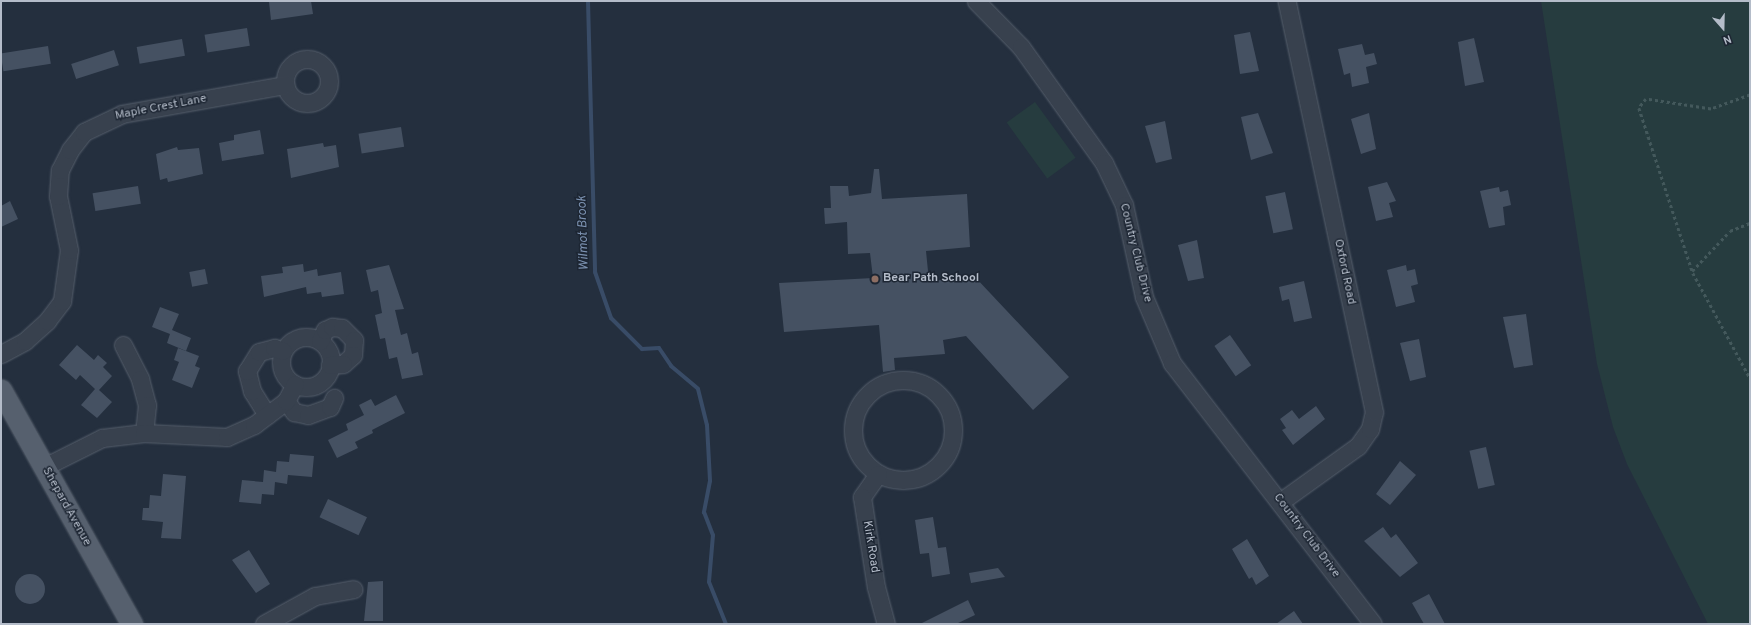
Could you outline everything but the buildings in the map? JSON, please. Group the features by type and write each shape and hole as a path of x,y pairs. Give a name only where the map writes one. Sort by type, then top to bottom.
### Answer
{"main road":[{"name":"Shepard Avenue","path":"1,390 132,624"}],"street":[{"name":"Country Club Drive","path":"976,1 1021,47 1104,163 1124,205 1144,297 1172,363 1374,624"},
{"name":"Oxford Road","path":"1280,502 1358,446 1370,429 1374,412 1287,1"},
{"name":"Maple Crest Lane","path":"1,354 25,341 47,321 62,301 69,250 58,196 60,170 70,150 84,132 122,114 285,85"},
{"path":"320,341 325,330 332,327 342,328 354,340 353,355 343,364 330,365"},
{"path":"303,337 320,341 329,351 330,365 318,384 295,384 281,366 283,350 288,344 303,337"},
{"path":"123,345 140,379 147,405 144,433"},
{"path":"267,415 252,391 247,371 259,352 274,348 283,350"},
{"path":"899,380 929,387 942,398 951,414 954,431 950,448 941,463 917,478 894,480 878,474 866,464 855,443 854,420 860,405 884,384 899,380"},
{"path":"44,467 102,438 144,433 227,437 267,415 286,401 295,384"},
{"path":"286,401 294,412 308,415 330,407 334,398"},
{"name":"Kirk Road","path":"878,474 862,497 876,587 886,624"},
{"path":"264,624 315,596 353,589"}],"path":[{"path":"1750,96 1711,109 1646,99 1640,104 1692,271 1750,378"},
{"path":"1692,271 1730,231 1750,223"}],"green space":[{"path":"1541,1 1750,1 1750,624 1708,624 1627,464 1613,427 1597,364"},
{"path":"1035,102 1076,158 1047,178 1007,123"}],"waterway":[{"name":"Wilmot Brook","path":"588,1 595,272 611,318 642,349 659,348 671,366 698,389 707,425 710,481 704,512 713,535 709,582 726,624"}],"place":[{"name":"Bear Path School","path":"875,279"}]}
